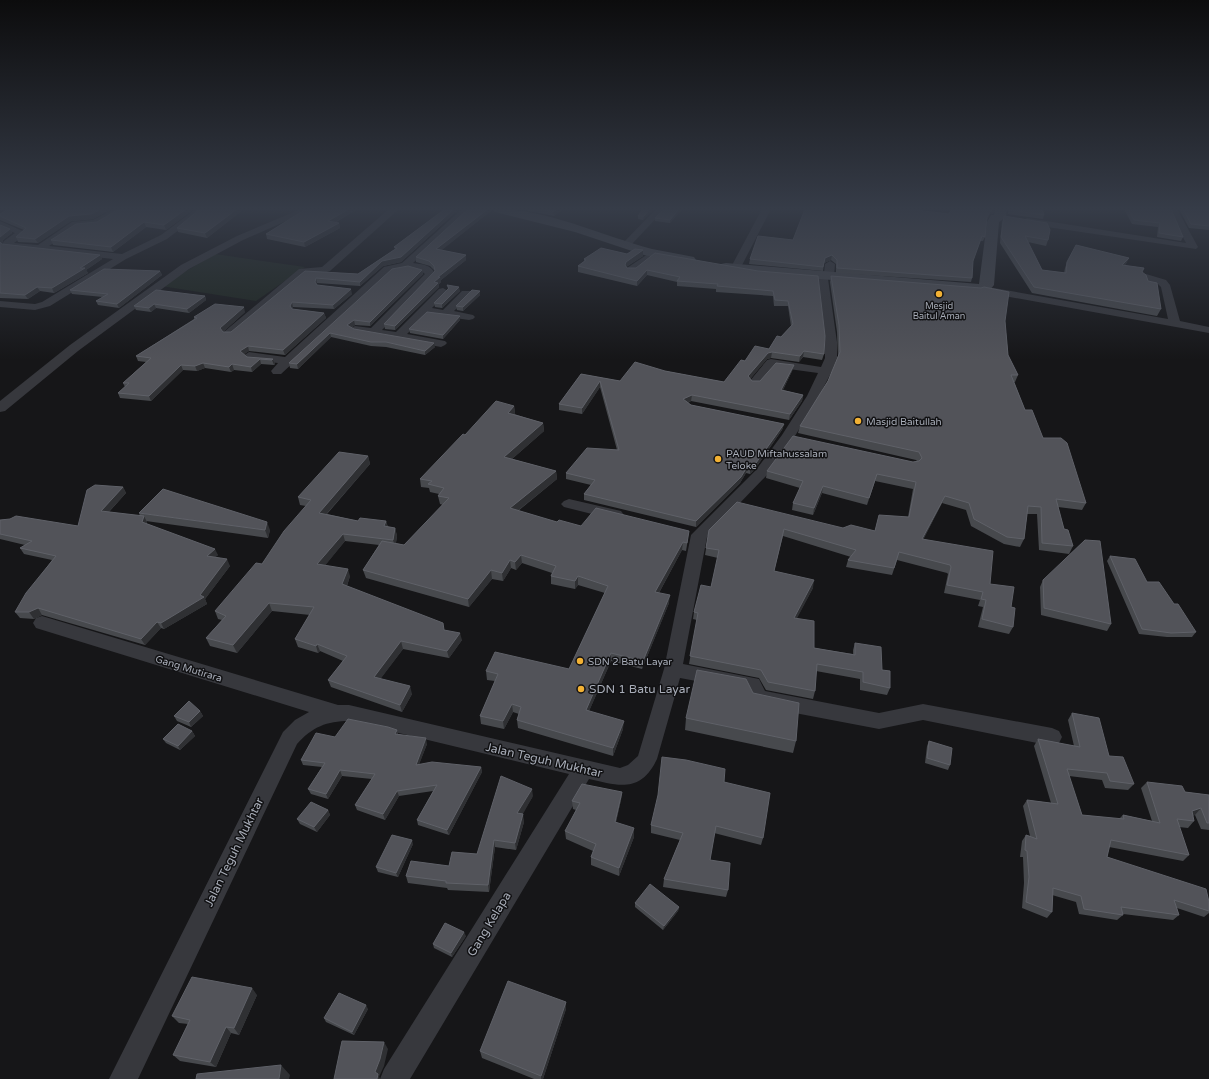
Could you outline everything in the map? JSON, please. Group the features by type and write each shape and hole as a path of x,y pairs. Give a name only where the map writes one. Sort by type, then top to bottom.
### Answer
{"street":[{"path":"0,304 35,307 41,306 119,259"},
{"path":"0,408 74,348 185,267 200,259"},
{"path":"229,333 303,271 320,271 326,269 337,259"},
{"path":"405,265 411,259"},
{"path":"631,270 645,259"},
{"path":"686,259 735,269 827,272 983,289 1209,330"},
{"path":"735,269 740,259"},
{"path":"983,289 987,285 989,259"},
{"path":"277,371 384,271 393,267 405,265 422,267 430,271 430,274 374,332"},
{"name":"Jalan Teguh Mukhtar","path":"123,1079 290,738 306,722 320,715 335,712 350,713 583,770 620,777 629,776 641,769 647,759 672,669 692,533 732,502 761,473 791,431 813,396 826,371 832,352 825,302 827,272"},
{"path":"1146,277 1162,282 1166,287 1175,325"},
{"path":"349,289 362,291"},
{"path":"398,336 443,291"},
{"path":"446,313 466,292"},
{"path":"424,310 469,317"},
{"path":"321,313 337,315"},
{"path":"355,329 441,343"},
{"path":"249,356 287,361"},
{"path":"754,382 771,363 826,371"},
{"path":"732,502 752,506"},
{"path":"569,504 630,518"},
{"name":"Gang Mutirara","path":"42,623 335,712"},
{"path":"672,669 752,684 758,698 879,721 923,712 1052,737"},
{"name":"Gang Kelapa","path":"394,1079 583,770"}],"shaded area":[{"path":"206,259 252,259 305,267 256,301 161,286"}],"building":[{"path":"0,259 93,259 80,268 85,268 52,288 37,287 25,295 0,293"},
{"path":"380,259 390,259 382,261 360,282 316,278 315,282 317,285 351,289 333,305 292,302 290,306 292,309 324,313 283,350 248,346 240,351 247,357 273,359 272,360 260,359 251,367 232,364 229,367 203,363 195,366 181,365 149,396 118,393 129,383 123,383 151,358 136,356 197,318 194,317 215,304 244,307 220,328 223,332 231,332 305,271 358,274"},
{"path":"424,259 460,259 438,277 440,277 434,282 438,283 395,326 384,324 435,271 434,266 429,261"},
{"path":"585,259 630,259 625,265 627,268 636,268 647,259 691,259 758,271 818,276 825,336 824,354 804,351 800,356 772,352 768,353 748,376 752,381 760,381 776,363 794,365 781,390 803,395 790,414 692,395 683,399 691,405 784,424 756,463 750,468 747,467 741,477 696,521 584,494 595,480 566,473 587,448 619,450 600,381 582,408 559,404 581,374 620,381 635,362 665,371 724,382 741,360 745,361 755,346 769,349 777,336 781,337 793,324 788,301 775,300 773,291 717,286 718,284 677,281 680,277 647,270 637,281 578,266 586,260"},
{"path":"753,259 825,259 823,267"},
{"path":"974,259 972,278 837,268 837,260"},
{"path":"1016,259 1037,259 1042,270 1066,273 1068,259 1128,259 1122,265 1144,268 1142,272 1146,275 1148,281 1157,283 1161,309 1034,287"},
{"path":"408,266 422,270 370,322 354,320 347,325 354,329 434,343 425,351 386,342 371,342 330,333 297,364 289,363 392,269"},
{"path":"104,269 160,271 117,304 96,301 108,294 70,290"},
{"path":"831,276 981,288 984,287 1009,292 1005,321 1008,355 1018,375 1011,375 1025,410 1032,410 1043,438 1061,438 1067,443 1086,503 1056,499 1064,529 1068,530 1073,546 1042,543 1041,507 1028,506 1024,539 1007,537 974,519 969,503 945,496 922,539 993,551 990,584 1014,587 1011,607 1015,608 1013,627 982,619 986,600 981,599 983,592 947,585 951,567 950,565 899,552 894,568 848,560 856,550 784,529 774,571 814,580 794,618 814,621 814,648 855,655 855,643 881,647 882,670 890,671 890,688 863,682 863,672 817,664 815,691 768,682 761,670 690,656 698,613 694,612 701,585 711,587 719,550 706,548 709,530 737,502 843,528 851,525 875,531 879,515 909,517 916,482 877,474 869,498 823,486 814,508 793,503 803,481 767,471 793,436 913,462 919,461 922,458 919,452 800,426 828,381 840,352 839,325"},
{"path":"447,285 459,287 442,304 434,303 449,288"},
{"path":"156,290 205,296 187,309 154,304 149,308 134,306"},
{"path":"472,290 480,291 463,307 456,306"},
{"path":"427,312 460,316 443,335 409,329"},
{"path":"496,401 514,406 508,413 543,423 504,457 556,471 510,508 557,522 559,520 581,526 596,508 689,531 687,543 683,542 655,592 670,595 643,661 611,653 586,710 624,721 613,748 517,720 521,707 512,704 503,721 480,716 498,674 486,671 495,652 569,669 608,586 578,576 575,581 551,576 556,566 521,555 515,562 510,560 502,573 491,570 468,599 363,570 382,541 404,545 449,498 438,496 444,488 428,484 432,481 420,479 463,434 465,435"},
{"path":"339,452 368,456 319,513 358,521 360,518 386,521 384,526 395,528 393,540 343,534 317,564 348,569 342,584 443,623 444,630 460,633 447,651 401,641 374,677 410,686 400,705 328,680 347,656 317,644 316,646 295,639 314,607 269,603 233,645 206,638 226,616 215,611 256,563 262,564 284,531 311,500 298,497"},
{"path":"95,485 123,487 101,511 144,516 142,522 215,549 207,556 227,559 200,595 204,597 161,623 157,622 141,639 38,608 29,612 15,612 26,593 56,556 20,548 32,541 0,534 0,520 10,519 16,516 78,526 87,490"},
{"path":"163,489 267,522 265,530 139,513"},
{"path":"1085,540 1100,541 1111,624 1044,608 1043,580"},
{"path":"1110,556 1135,559 1147,582 1159,582 1174,604 1178,604 1196,632 1171,633 1142,629"},
{"path":"697,670 746,679 753,693 799,703 796,741 686,718"},
{"path":"189,701 200,711 189,722 174,716"},
{"path":"1072,713 1099,718 1109,756 1123,757 1134,784 1110,781 1107,773 1067,769 1082,815 1124,819 1123,815 1160,823 1147,782 1182,786 1185,792 1209,795 1209,823 1207,823 1201,808 1192,811 1194,821 1177,819 1189,855 1111,840 1107,857 1206,889 1209,902 1209,911 1174,900 1179,915 1121,907 1123,915 1084,909 1081,896 1053,888 1052,912 1026,902 1029,877 1027,851 1025,850 1026,835 1037,839 1027,800 1058,804 1038,739 1080,747"},
{"path":"348,719 388,727 397,730 395,734 426,738 416,765 432,762 481,767 447,830 417,820 437,785 397,791 383,814 355,805 375,774 340,770 326,794 308,789 325,763 301,760 316,733 335,737"},
{"path":"178,724 192,731 178,746 163,739"},
{"path":"929,741 952,748 950,765 927,758"},
{"path":"662,757 686,760 725,769 724,782 770,793 763,838 716,826 710,860 730,863 728,890 664,879 683,833 651,825 658,795"},
{"path":"501,776 532,789 517,813 523,814 515,843 494,840 488,885 446,883 446,881 406,876 411,861 449,866 452,852 477,854"},
{"path":"582,784 622,792 615,822 634,828 619,868 591,857 596,844 565,831 580,803 572,801"},
{"path":"311,802 328,810 314,827 297,819"},
{"path":"392,835 412,840 396,873 376,867"},
{"path":"650,884 679,907 664,926 635,903"},
{"path":"445,923 464,932 451,953 433,944"},
{"path":"192,977 252,988 234,1028 226,1027 210,1062 173,1055 190,1020 172,1016"},
{"path":"508,981 566,1002 541,1076 480,1051"},
{"path":"339,993 366,1005 352,1032 324,1018"},
{"path":"342,1041 384,1042 375,1072 378,1074 377,1079 334,1079"},
{"path":"281,1065 279,1079 196,1079 197,1074"}],"place":[{"name":"Mesjid Baitul Aman","path":"939,294"},
{"name":"Masjid Baitullah","path":"858,421"},
{"name":"PAUD Miftahussalam Teloke","path":"718,459"},
{"name":"SDN 2 Batu Layar","path":"580,661"},
{"name":"SDN 1 Batu Layar","path":"581,689"}]}
